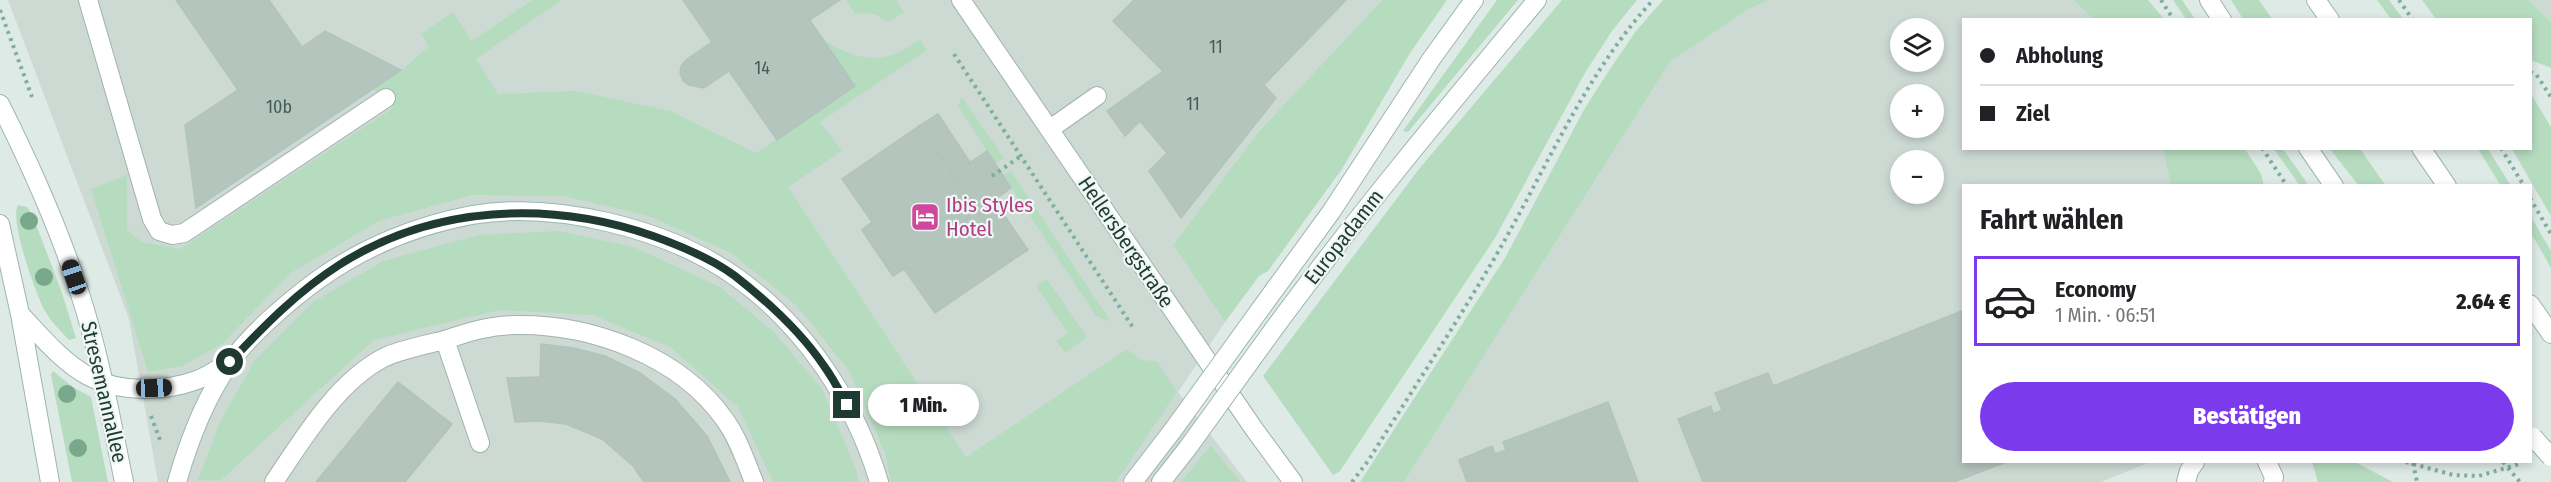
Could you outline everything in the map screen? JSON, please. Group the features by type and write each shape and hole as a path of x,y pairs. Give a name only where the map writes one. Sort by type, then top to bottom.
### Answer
{"main road":[{"path":"88,0 152,219 159,231 172,235 184,233 386,98"},
{"name":"Hellersbergstraße","path":"961,0 1241,410 1293,482"},
{"name":"Europadamm","path":"1133,482 1331,212 1432,58 1474,0"},
{"name":"Europadamm","path":"1161,482 1340,240 1537,0"},
{"path":"2209,0 2221,18"},
{"path":"2316,0 2329,18"},
{"path":"1050,129 1097,96"},
{"name":"Stresemannallee","path":"0,104 54,218 81,296 104,382 124,482"},
{"path":"2309,150 2333,184"},
{"path":"2422,150 2446,184"},
{"path":"177,482 193,433 210,393 230,362 299,294 340,264 384,242 430,226 474,215 520,213 572,215 624,226 680,245 733,275 779,314 824,366 858,425 879,482"},
{"path":"0,224 20,314 50,482"},
{"path":"2532,307 2551,334"},
{"path":"20,314 67,360 89,376 104,382 141,389 168,388 198,380 230,362"},
{"path":"274,482 314,422 364,370 385,357 474,330 514,325 590,332 663,365 700,391 726,420 754,482"},
{"path":"445,340 480,443"},
{"path":"2532,436 2551,457"},
{"path":"2186,482 2194,463"},
{"path":"2267,463 2274,477 2273,482"}],"path":[{"path":"1352,482 1368,461 1497,254 1594,78 1626,29 1653,0"},
{"path":"2161,0 2173,18"},
{"path":"2399,0 2412,18"},
{"path":"954,54 1134,329"},
{"path":"2532,73 2536,74 2551,97"},
{"path":"2263,150 2286,184"},
{"path":"2502,150 2523,184"},
{"path":"992,176 1021,156"},
{"path":"2532,201 2551,234"},
{"path":"2417,482 2413,463 2453,475 2479,476 2523,463"},
{"path":"2504,463 2520,482"}],"shaded area":[{"path":"8,0 1382,0 1260,130 1173,245 1225,322 1178,392 1247,482 158,482 129,319"},
{"path":"1769,0 2073,0 2092,18 1962,18 1962,150 2163,150 2171,184 1962,184 1962,463 2148,463 2101,482 1404,482 1670,62 1749,9"},
{"path":"2529,0 2551,0 2551,22"}],"green space":[{"path":"532,0 562,0 476,59 498,94 575,91 671,111 756,153 855,86 824,41 850,53 873,58 895,54 920,39 927,50 820,122 842,151 788,187 966,457 1127,349 1141,360 1157,361 1177,392 1116,482 891,482 885,453 849,371 797,306 731,253 649,216 563,196 473,195 379,221 291,273 223,343 183,366 148,372 91,189 127,175 127,229 141,242 180,249 393,108 373,89 402,70 429,46 421,34 453,12 472,41"},
{"path":"846,0 896,0 904,12 888,22 873,14 855,14"},
{"path":"1382,0 1447,0 1410,53 1342,169 1268,271 1259,276 1225,322 1173,245 1260,130"},
{"path":"1497,0 1518,0 1408,132 1403,131"},
{"path":"1562,0 1637,0 1612,31 1585,73 1495,238 1340,471 1333,475 1263,376 1419,169"},
{"path":"1663,0 1769,0 1749,9 1670,62 1404,482 1360,482 1505,258 1585,108 1636,31"},
{"path":"2073,0 2148,0 2163,18 2092,18"},
{"path":"2173,0 2182,0 2194,18 2185,18"},
{"path":"2231,0 2259,0 2271,18 2242,18"},
{"path":"2377,0 2389,0 2402,18 2390,18"},
{"path":"2422,0 2529,0 2551,22 2551,68 2532,60 2532,18 2435,18"},
{"path":"2532,96 2551,127 2551,216 2513,150 2532,150"},
{"path":"962,97 1004,158 995,164 958,106"},
{"path":"2163,150 2246,150 2261,174 2264,184 2171,184"},
{"path":"2275,150 2284,150 2308,184 2299,184"},
{"path":"2331,150 2361,150 2385,184 2357,184"},
{"path":"2479,150 2489,150 2510,184 2500,184"},
{"path":"1011,171 1111,322 1096,316 1003,175"},
{"path":"18,205 27,207 32,214 61,290 76,338 69,340 50,319 41,302 20,240 16,213"},
{"path":"2532,219 2551,251 2551,268 2532,235"},
{"path":"559,231 634,247 720,287 774,332 822,389 856,469 859,482 773,482 738,407 670,347 592,315 500,310 374,340 220,481 198,480 220,422 254,361 313,302 383,261 479,235"},
{"path":"1047,279 1087,337 1065,353 1056,341 1068,333 1036,286"},
{"path":"53,371 73,387 91,397 108,482 72,482 51,375"},
{"path":"1211,445 1240,482 1181,482"},
{"path":"2312,463 2357,463 2393,482 2318,482"}],"building":[{"path":"176,0 269,0 302,47 325,31 401,70 196,208 185,125 238,90"},
{"path":"683,0 796,0 855,86 777,140 729,71 704,88 689,85 683,81 680,73 681,66 687,59 712,42"},
{"path":"796,0 840,0 810,20"},
{"path":"1134,0 1346,0 1264,85 1276,98 1181,218 1149,171 1167,153 1140,121 1125,136 1107,111 1163,71 1113,21"},
{"path":"938,114 970,162 953,174 919,126"},
{"name":"Ibis Styles Hotel","path":"919,126 1011,261 935,313 904,269 893,276 862,230 872,222 842,179"},
{"path":"987,151 1011,188 978,211 953,174"},
{"name":"Ibis Styles Hotel","path":"918,152 940,185 946,181 970,216 965,219 987,252 927,293 908,266 893,276 862,230 875,220 857,193"},
{"path":"994,200 1028,250 1011,261 978,211"},
{"path":"1962,311 1962,463 2003,463 1954,482 1703,482 1678,419 1711,406 1713,414 1722,410 1715,393 1768,373 1773,386"},
{"path":"541,344 574,348 605,356 640,373 675,399 707,436 730,482 644,482 633,466 602,439 566,424 539,421 515,422 507,378 540,377"},
{"path":"398,382 452,424 405,482 316,482"},
{"path":"1608,402 1638,482 1467,482 1459,460 1492,446 1495,454 1506,450 1503,442"}],"place":[{"name":"Ibis Styles Hotel","path":"925,217"}],"route":[{"path":"230,362 299,294 340,264 384,242 430,226 474,215 520,213 572,215 624,226 680,245 733,275 779,314 794,331 824,366 847,405"}]}
